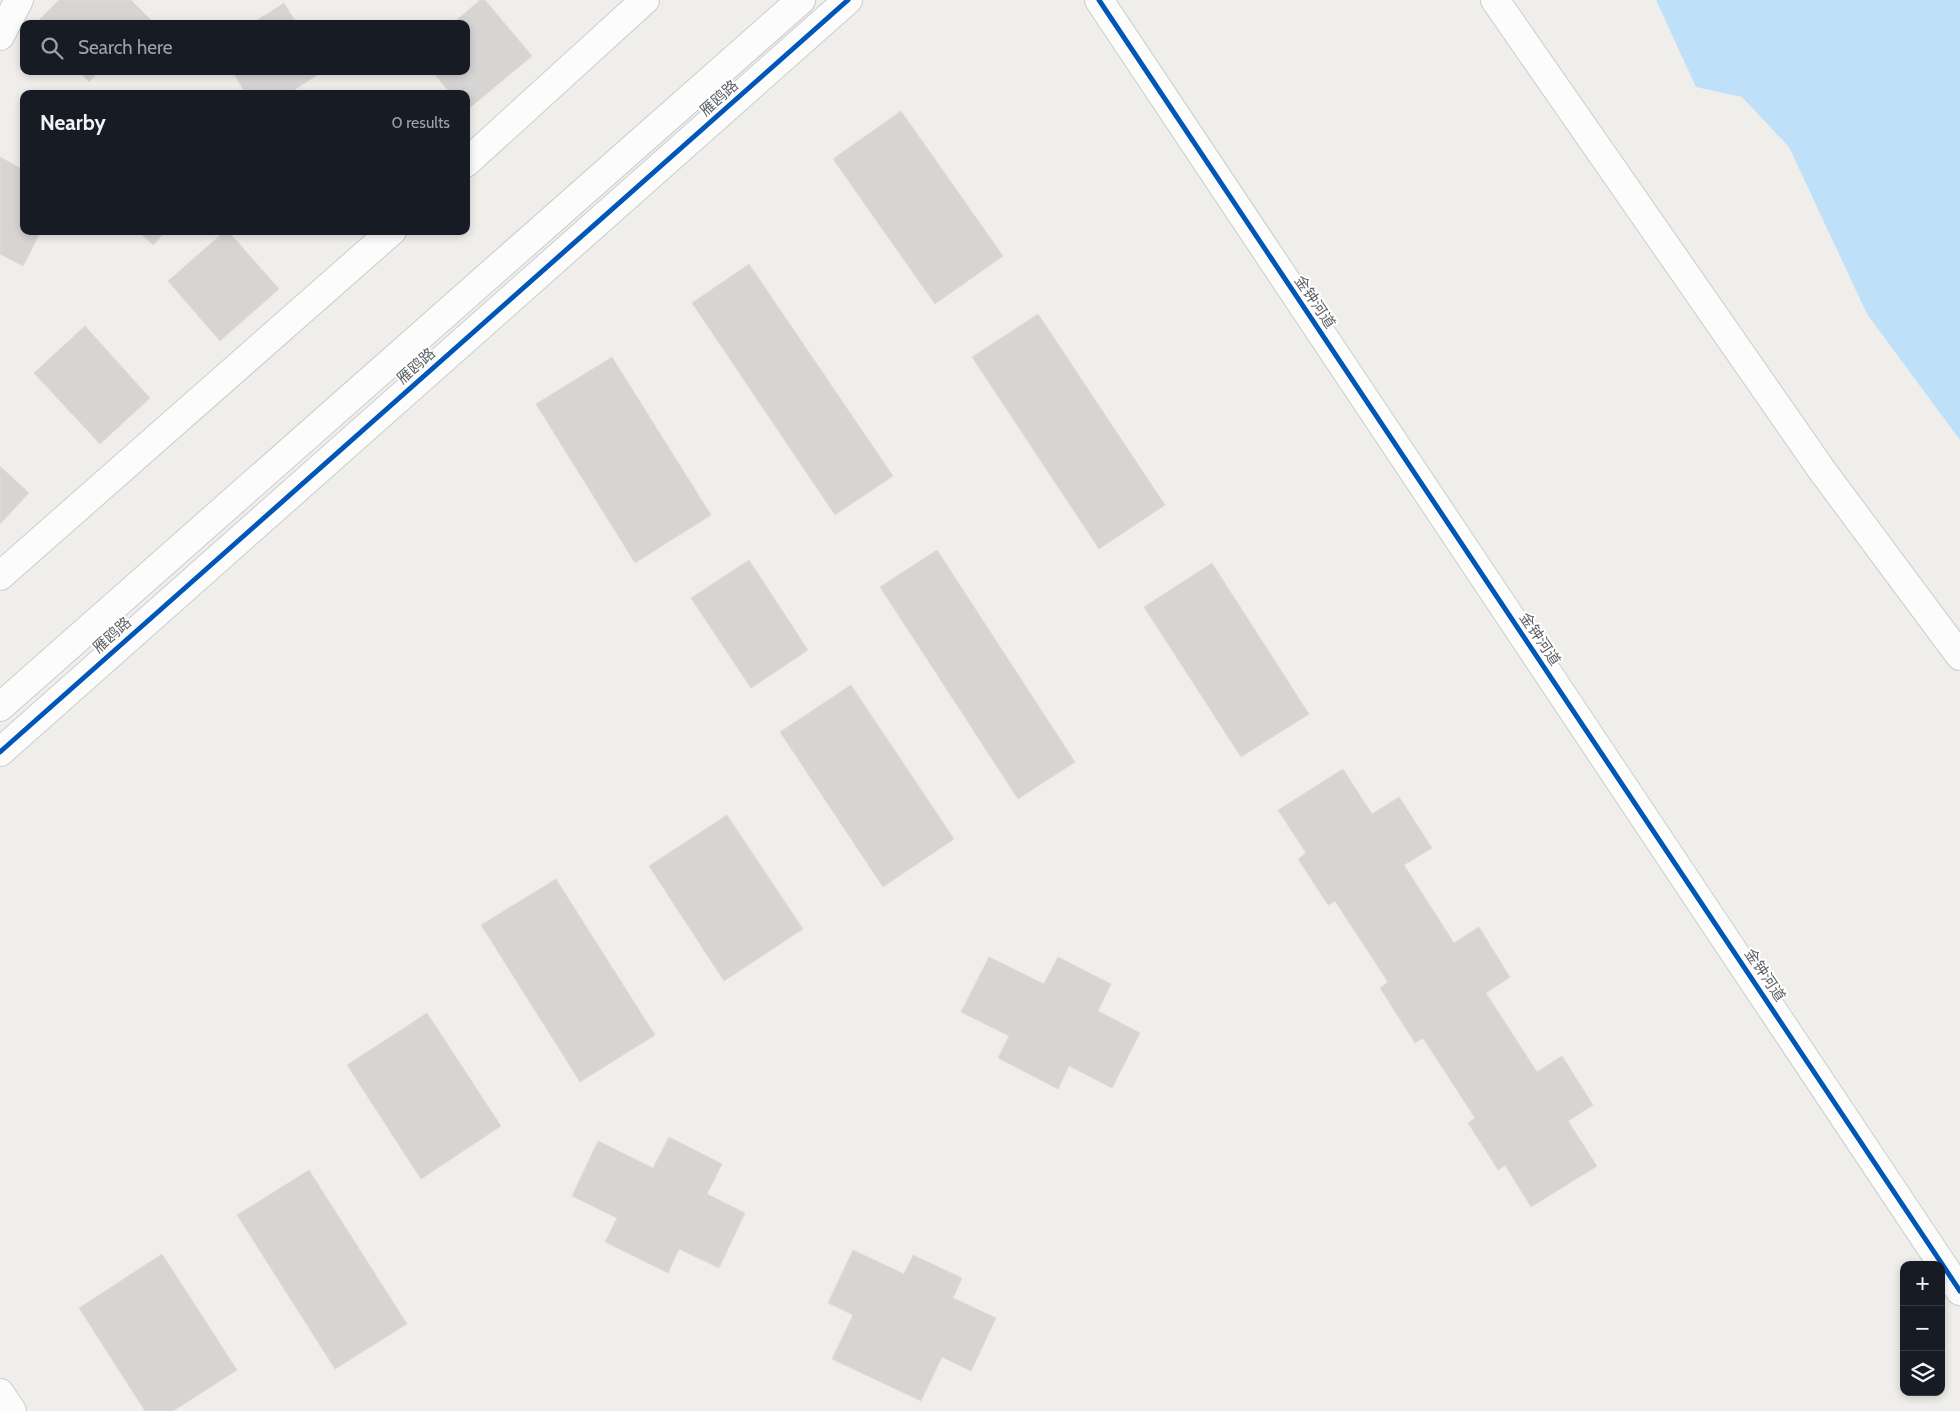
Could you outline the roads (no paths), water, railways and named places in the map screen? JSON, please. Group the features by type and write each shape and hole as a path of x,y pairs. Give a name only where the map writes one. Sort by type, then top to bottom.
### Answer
{"street":[{"path":"0,36 19,0"},
{"path":"470,159 645,0"},
{"name":"雁鸥路","path":"0,707 802,0"},
{"name":"雁鸥路","path":"0,752 848,0"},
{"name":"金钟河道","path":"1099,0 1960,1291"},
{"path":"1495,0 1821,469 1960,656"},
{"path":"0,576 387,235"},
{"path":"0,1393 12,1411"}],"water":[{"path":"1656,0 1960,0 1960,440 1867,314 1789,147 1742,97 1696,87"}]}
